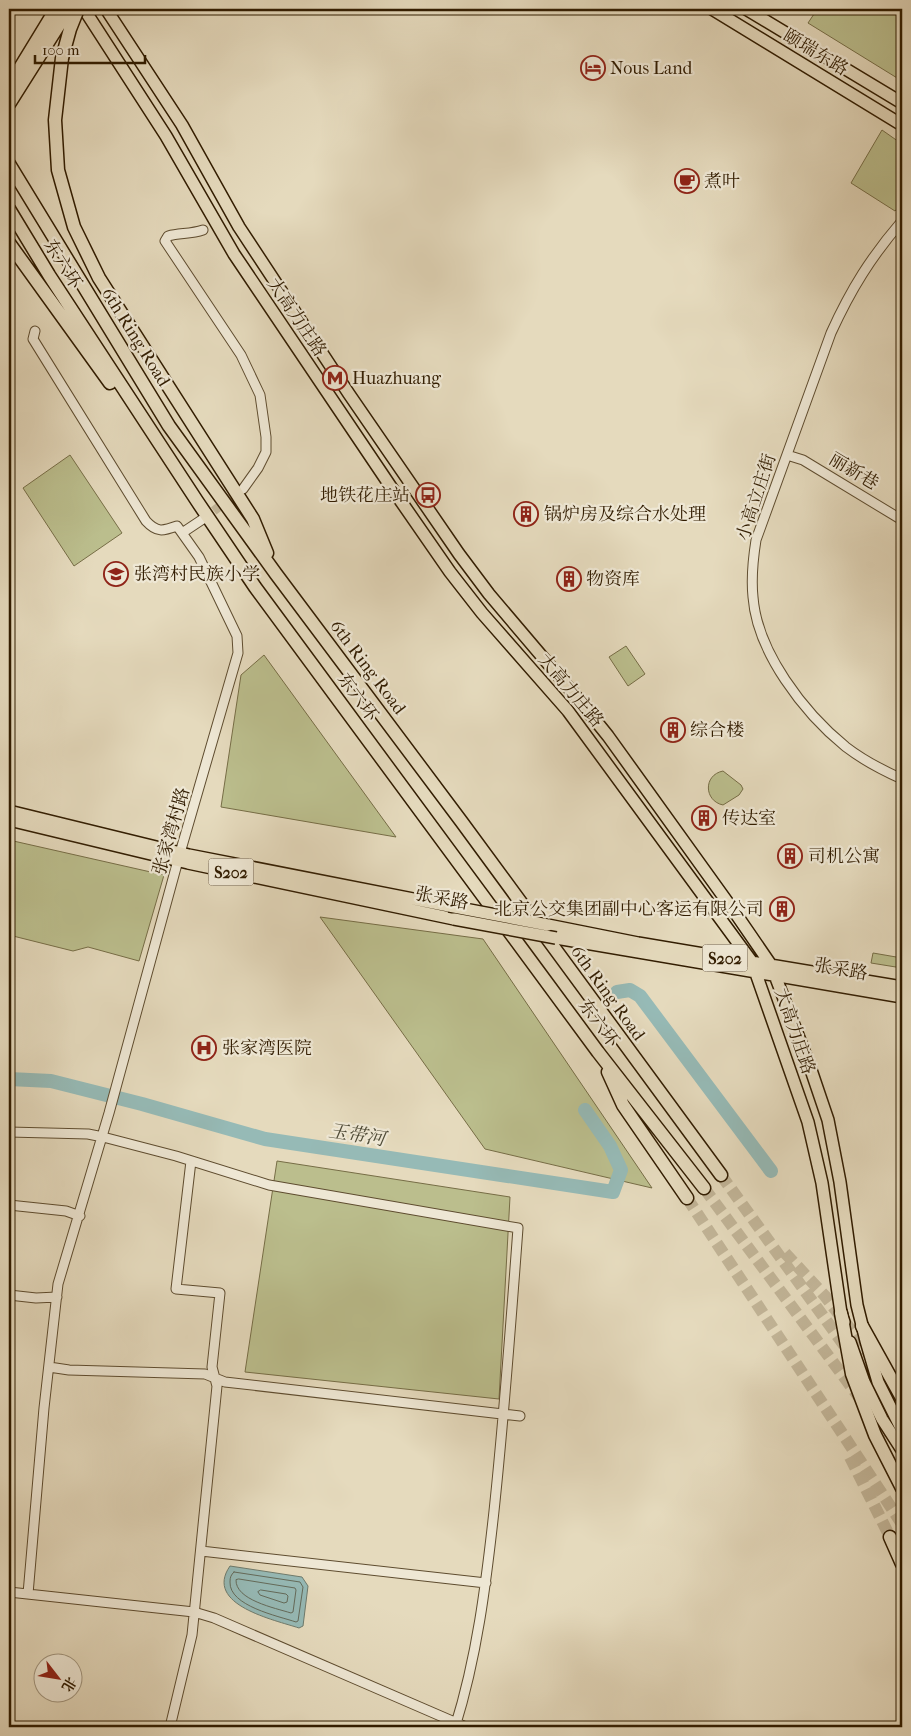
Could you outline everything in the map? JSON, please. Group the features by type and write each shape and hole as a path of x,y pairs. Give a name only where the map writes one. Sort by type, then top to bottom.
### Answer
{"highway":[{"path":"9,86 56,9"},
{"path":"9,104 69,9"},
{"path":"78,9 62,58 55,120 58,170 74,227 99,278 253,519 276,574"},
{"name":"6th Ring Road","path":"9,164 169,426 276,574 721,1175"},
{"name":"东六环","path":"9,209 49,275 255,587 598,1052 704,1188"},
{"path":"9,243 197,501"},
{"path":"598,1052 623,1105 687,1198"},
{"path":"841,1313 852,1374 875,1435 902,1488"},
{"path":"862,1326 902,1398"},
{"path":"890,1537 902,1564"}],"main road":[{"name":"大高力庄路","path":"84,9 166,136 234,254 396,495 450,572 482,613 568,711 754,967 808,1122 822,1183 841,1313 864,1382 882,1419 902,1450"},
{"name":"大高力庄路","path":"106,9 182,125 239,227 349,394 459,554 489,594 608,736 736,914 773,970 828,1120 840,1182 853,1278 862,1326 878,1382 902,1430"},
{"name":"颐瑞东路","path":"712,9 902,125"},
{"name":"颐瑞东路","path":"746,9 902,103"},
{"name":"张采路","path":"9,811 179,857 449,906 754,967"},
{"name":"张采路","path":"9,820 454,919 556,938 902,987"},
{"path":"724,925 732,926 736,923 736,914"},
{"name":"张采路","path":"773,970 902,998"}],"street":[{"name":"小高立庄街","path":"902,221 867,265 845,302 831,333 756,540 752,566 753,598 758,624 777,665 809,711 825,729 847,747 876,767 902,779"},
{"path":"203,230 168,236 165,241 242,355 260,395 266,437 266,452 258,468 243,489"},
{"path":"35,331 33,339 146,521 153,528 164,530 177,526 182,533 203,519"},
{"name":"丽新巷","path":"787,455 803,460 902,520"},
{"name":"张家湾村路","path":"28,1594 58,1284 110,1113 179,857 238,653 237,636 199,557 182,533"},
{"path":"9,1132 88,1134 191,1161 269,1186 518,1228 504,1414 486,1583 463,1704 456,1725"},
{"path":"170,1727 192,1635 217,1386 212,1367 220,1293 176,1289 191,1161"},
{"path":"9,1205 66,1211 80,1216"},
{"path":"9,1295 36,1298 57,1297"},
{"path":"49,1367 69,1370 205,1374 225,1382 520,1416"},
{"path":"201,1551 486,1583"},
{"path":"9,1592 194,1612 214,1618 456,1725 466,1727"}],"green space":[{"path":"812,9 902,9 902,81 808,23 816,11"},
{"path":"882,130 902,144 902,203 895,211 851,183"},
{"path":"70,455 122,533 74,566 23,488"},
{"path":"626,646 645,674 628,686 609,657"},
{"path":"264,655 396,837 221,807 241,675"},
{"path":"723,771 741,785 743,789 739,795 723,805 712,799 708,788 712,777 716,773"},
{"path":"9,840 164,875 139,961 88,947 73,951 9,935"},
{"path":"320,917 483,939 652,1188 485,1149"},
{"path":"873,953 902,958 902,968 871,963"},
{"path":"277,1161 510,1197 499,1399 245,1372"}],"water":[{"path":"230,1566 302,1577 308,1586 303,1626 299,1628 260,1615 245,1609 234,1601 226,1591 224,1580"}],"waterway":[{"name":"玉带河","path":"617,992 630,990 640,996 771,1171"},
{"name":"玉带河","path":"9,1079 51,1081 142,1104 265,1139 613,1192 621,1170 610,1146 585,1110"}],"tunnel":[{"path":"203,519 240,491"},
{"path":"721,1175 883,1399"},
{"path":"704,1188 887,1435"},
{"path":"687,1198 902,1524"},
{"path":"785,1253 825,1296 870,1355"},
{"path":"850,1457 890,1537"}],"place":[{"name":"Nous Land","path":"593,68"},
{"name":"煮叶","path":"687,181"},
{"name":"Huazhuang","path":"335,378"},
{"name":"地铁花庄站","path":"428,495"},
{"name":"锅炉房及综合水处理","path":"526,514"},
{"name":"张湾村民族小学","path":"116,574"},
{"name":"物资库","path":"569,579"},
{"name":"综合楼","path":"673,730"},
{"name":"传达室","path":"704,818"},
{"name":"司机公寓","path":"790,856"},
{"name":"北京公交集团副中心客运有限公司","path":"782,909"},
{"name":"张家湾医院","path":"204,1048"}]}
